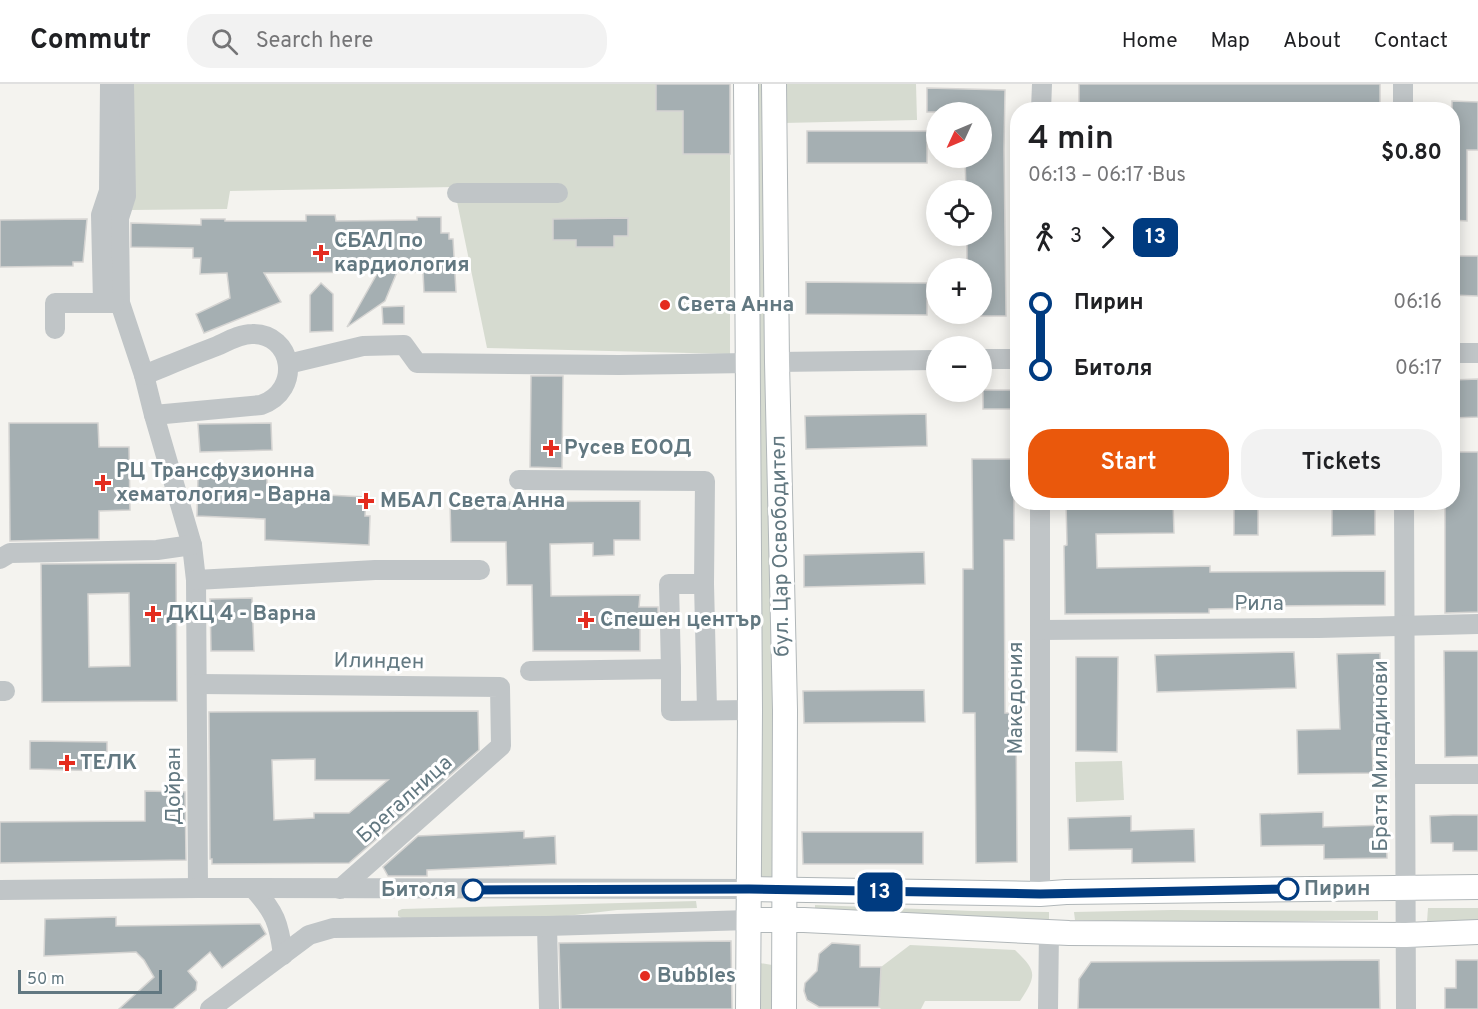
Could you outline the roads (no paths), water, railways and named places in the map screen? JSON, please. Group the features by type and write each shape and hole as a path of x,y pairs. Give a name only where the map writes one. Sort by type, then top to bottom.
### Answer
{"main road":[{"name":"бул. Цар Освободител","path":"746,84 750,710 748,1009"},
{"name":"бул. Цар Освободител","path":"774,84 777,362 785,710 784,1009"},
{"path":"750,710 785,710"},
{"path":"749,889 1040,894 1478,887"},
{"path":"748,920 1069,933 1406,934 1478,932"}],"street":[{"path":"110,84 109,191 101,215 111,303"},
{"path":"111,303 119,218 126,196 124,84"},
{"path":"1041,102 1042,84"},
{"path":"1403,84 1403,102"},
{"path":"457,193 558,193"},
{"path":"56,329 55,303 111,303"},
{"name":"Дойран","path":"111,303 144,375 192,545 197,608 198,888"},
{"path":"144,375 244,335 254,334 272,339 281,348 288,364 284,388 270,401 261,405 154,415"},
{"path":"288,364 363,346 404,345 417,363 619,365 747,363"},
{"path":"1460,353 1478,353"},
{"path":"992,360 1010,359"},
{"path":"777,362 926,360"},
{"path":"519,480 705,482 704,584 707,710"},
{"name":"Македония","path":"1040,510 1040,894"},
{"name":"Братя Миладинови","path":"1404,510 1406,1009"},
{"path":"0,559 10,553 157,550 192,545"},
{"path":"196,580 375,570 480,570"},
{"path":"704,584 669,584 671,711 750,710"},
{"name":"Рила","path":"1040,630 1478,624"},
{"path":"530,671 671,669"},
{"name":"Илинден","path":"198,684 500,687 501,746"},
{"name":"Брегалница","path":"340,889 501,746"},
{"path":"1405,774 1478,774"},
{"path":"253,888 270,907 279,929 283,955"},
{"path":"0,890 749,889"},
{"path":"210,1009 225,1003 309,935 333,928 547,926 748,920"},
{"path":"547,926 549,1009"},
{"path":"1048,1009 1049,931"}],"place":[{"name":"СБАЛ по кардиология","path":"321,253"},
{"name":"Света Анна","path":"665,305"},
{"name":"Русев ЕООД","path":"551,448"},
{"name":"РЦ Трансфузионна хематология - Варна","path":"103,483"},
{"name":"МБАЛ Света Анна","path":"366,501"},
{"name":"ДКЦ 4 - Варна","path":"153,614"},
{"name":"Спешен център","path":"586,620"},
{"name":"ТЕЛК","path":"67,763"},
{"name":"Пирин","path":"1288,889"},
{"name":"Битоля","path":"473,890"},
{"name":"Bubbles","path":"645,976"}]}
